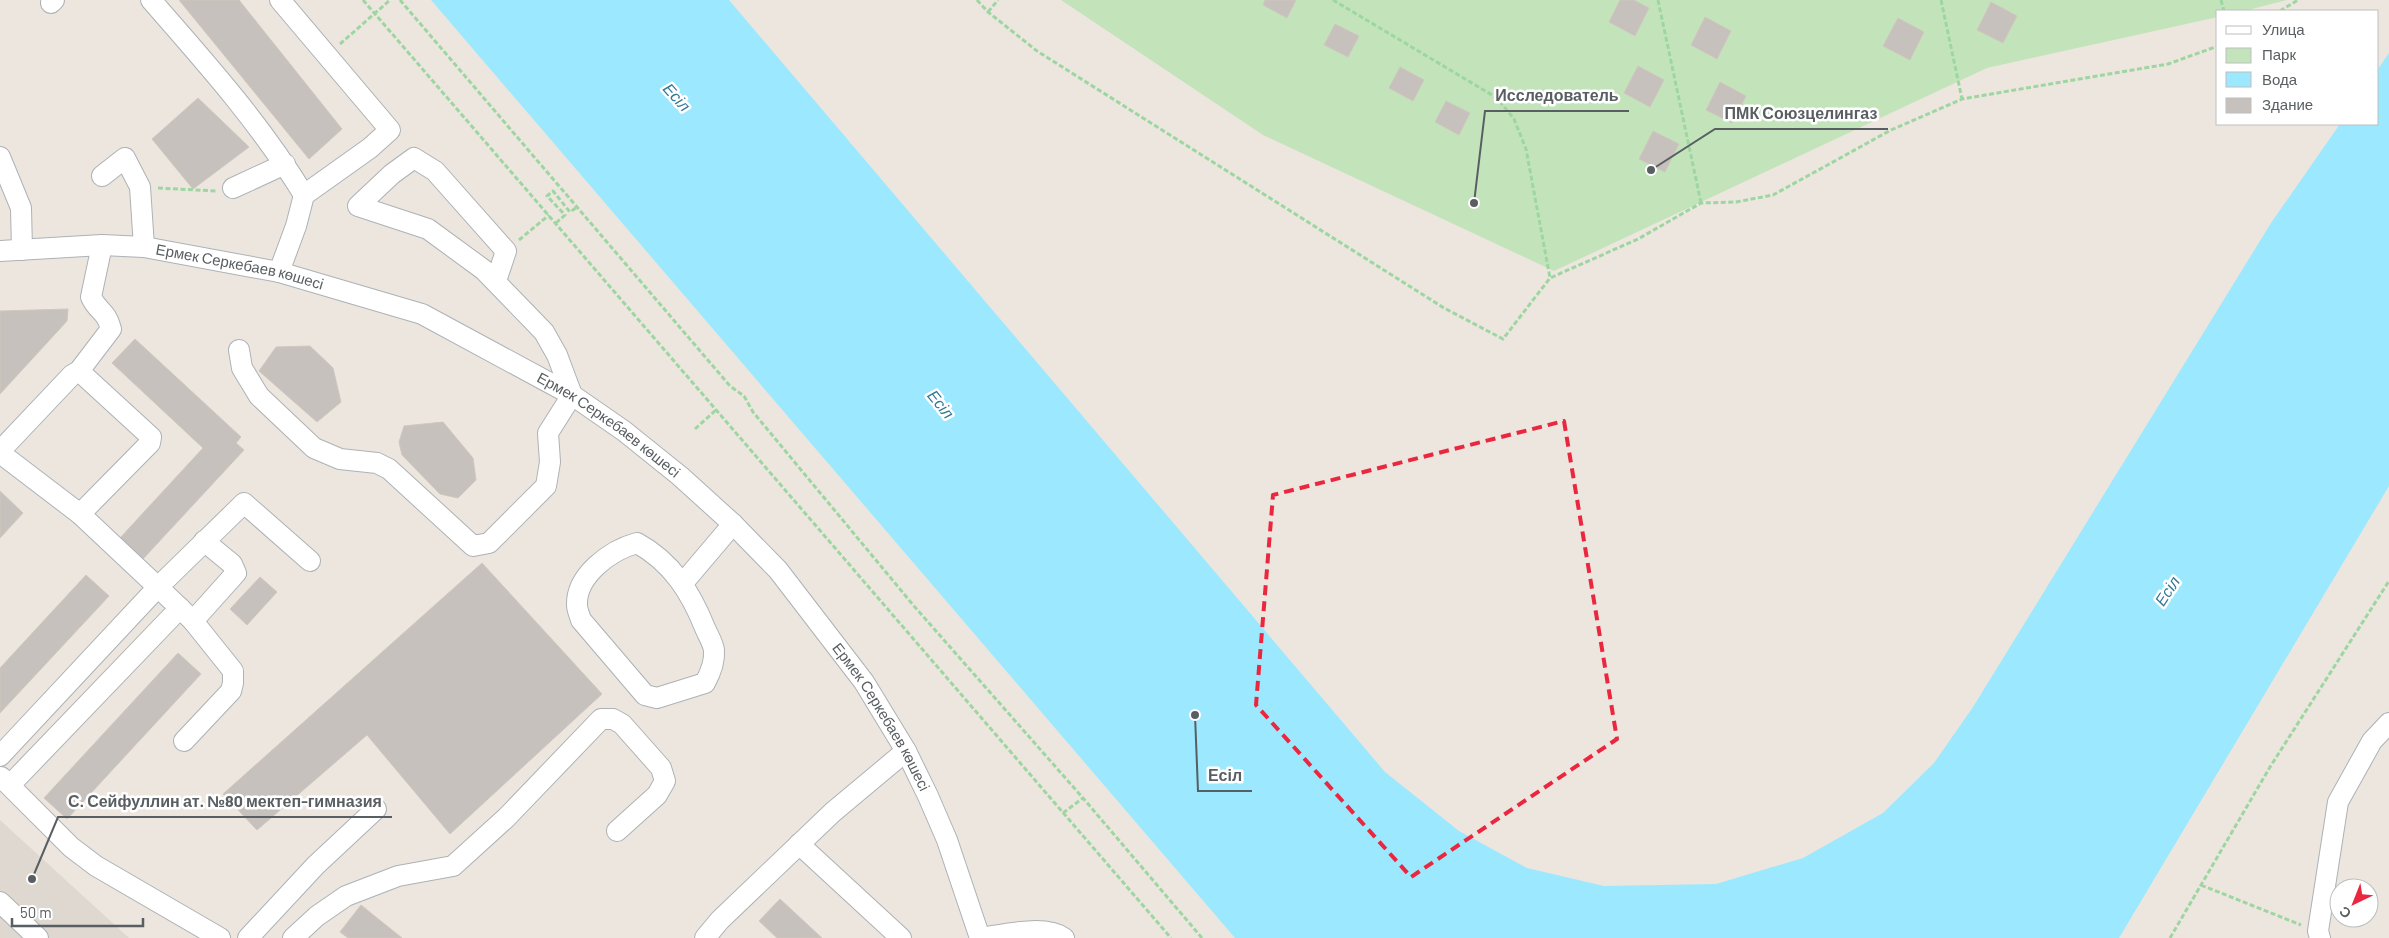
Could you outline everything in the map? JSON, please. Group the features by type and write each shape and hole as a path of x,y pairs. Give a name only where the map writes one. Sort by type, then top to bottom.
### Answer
{"street":[{"path":"152,0 238,100 304,195"},
{"path":"279,272 296,226 304,195 370,148 390,130 280,0"},
{"path":"0,157 21,208 22,250"},
{"path":"102,176 125,158 140,187 144,247"},
{"path":"239,350 242,368 259,396 314,448 340,460 377,463 389,469 473,546 489,543 546,486 550,462 548,433 572,395 557,355 544,332 514,304 496,281 428,229 358,206 392,174 414,158 435,172 506,252 496,281"},
{"path":"233,188 284,164"},
{"path":"102,245 92,297 94,303 108,316 111,328 79,371 72,375 0,452 80,514 187,614 233,671 231,691 184,741"},
{"name":"Ермек Серкебаев көшесі","path":"0,251 102,245 144,247 279,272 422,314 572,395 624,431 673,470 733,524 778,570 823,626 864,682 906,751 947,840 980,938"},
{"path":"79,371 151,437 150,442 80,514"},
{"path":"0,756 157,588 244,503 310,561"},
{"path":"683,583 733,524"},
{"path":"204,542 232,564 236,573 187,614 4,782 71,847 96,866 220,938"},
{"path":"637,543 650,550 683,583 694,600 714,649 712,669 706,683 658,698 645,695 581,620 577,606 579,592 588,575 608,556 624,547 637,543"},
{"path":"293,938 317,916 346,896 398,876 453,866 506,818 601,719 613,719 622,724 661,768 665,781 657,795 617,831"},
{"path":"2319,935 2338,802 2372,741 2389,723"},
{"path":"705,938 720,920 798,844 855,792 906,751"},
{"path":"248,938 316,865 376,809"},
{"path":"798,844 901,938"},
{"path":"0,902 38,938"},
{"path":"980,938 1034,931 1057,933 1064,938"}],"path":[{"path":"362,0 1171,938"},
{"path":"328,55 373,13 390,0"},
{"path":"400,0 730,386 744,396 753,412 914,606 1083,798 1202,938"},
{"path":"977,0 988,12 1037,51 1444,308 1503,339 1550,278 1638,239 1701,203 1736,202 1773,195 1891,130 1962,99 2168,64 2216,47"},
{"path":"988,12 998,0"},
{"path":"1333,0 1497,98 1514,119 1526,149 1550,278"},
{"path":"1658,0 1701,203"},
{"path":"1941,0 1962,99"},
{"path":"2282,10 2298,0"},
{"path":"140,187 223,192 233,188"},
{"path":"556,223 565,215 547,196 553,191 570,212 577,207"},
{"path":"695,428 716,409"},
{"path":"2170,938 2270,767 2389,581"},
{"path":"1062,813 1083,798"},
{"path":"2201,885 2319,935"}],"highlighted area":[{"path":"1564,421 1617,739 1411,877 1256,705 1273,495"}],"shaded area":[{"path":"0,820 129,938 0,938"}],"green space":[{"path":"1061,0 2287,0 2248,10 2216,10 2216,17 1987,68 1554,271 1263,135"}],"water":[{"path":"431,0 729,0 1385,772 1459,831 1527,868 1604,886 1716,884 1803,858 1883,813 1934,763 1973,707 2271,223 2339,125 2379,125 2379,68 2389,53 2389,486 2119,938 1235,938"}],"building":[{"path":"179,0 239,0 342,129 309,159"},
{"path":"1265,0 1296,0 1287,18 1263,5"},
{"path":"1620,0 1634,0 1649,8 1635,36 1609,22"},
{"path":"1991,2 2017,16 2003,43 1977,30"},
{"path":"1705,17 1731,31 1717,59 1691,45"},
{"path":"1898,18 1924,32 1910,60 1883,46"},
{"path":"1335,24 1359,36 1348,57 1324,45"},
{"path":"1638,66 1664,80 1650,107 1624,93"},
{"path":"1400,67 1424,80 1413,101 1389,88"},
{"path":"1720,82 1746,96 1732,123 1706,110"},
{"path":"198,98 249,147 193,189 152,139"},
{"path":"1446,101 1470,113 1459,135 1435,122"},
{"path":"1653,131 1679,144 1665,172 1639,159"},
{"path":"68,309 67,321 0,394 0,311"},
{"path":"135,339 241,437 236,443 244,450 143,559 120,538 203,448 112,363"},
{"path":"310,346 333,368 341,402 317,422 259,371 276,347"},
{"path":"443,422 473,458 476,480 458,498 440,494 402,455 399,442 404,426"},
{"path":"0,491 23,513 0,538"},
{"path":"482,563 602,694 450,834 367,735 257,830 223,794"},
{"path":"86,575 109,596 0,713 0,668"},
{"path":"260,577 277,592 247,625 230,609"},
{"path":"178,653 201,674 67,819 44,798"},
{"path":"780,899 822,938 777,938 759,921"},
{"path":"361,905 402,938 348,938 340,932"}],"place":[{"name":"ПМК Союзцелингаз","path":"1651,170"},
{"name":"Исследователь","path":"1474,203"},
{"name":"Есіл","path":"1195,715"},
{"name":"С. Сейфуллин ат. №80 мектеп-гимназия","path":"32,879"}]}
